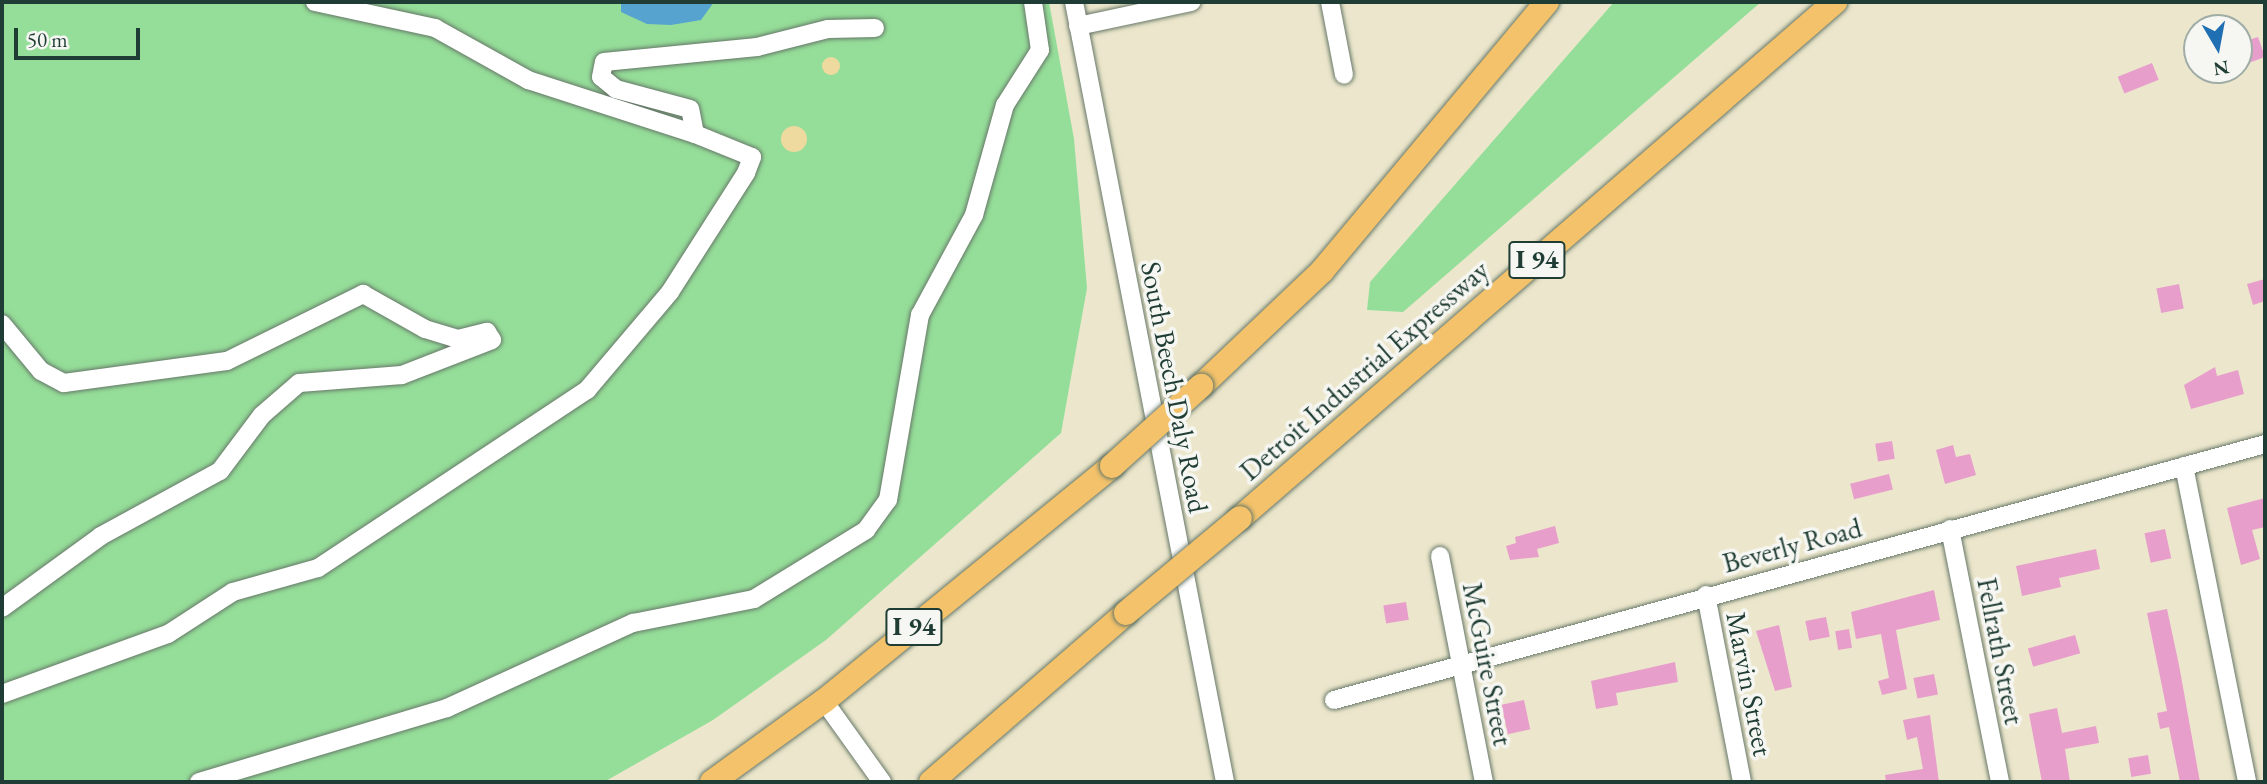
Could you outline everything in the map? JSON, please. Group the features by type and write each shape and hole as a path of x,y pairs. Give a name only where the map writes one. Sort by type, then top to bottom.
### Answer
{"highway":[{"name":"I 94","path":"712,782 824,701 1112,466 1201,386 1322,271 1547,2"},
{"name":"Detroit Industrial Expressway","path":"931,782 1835,2"}],"street":[{"path":"2,694 168,634 233,592 318,568 587,390 670,292 746,173 752,157 695,134 528,80 436,28 315,2"},
{"path":"199,782 447,708 633,623 754,599 866,530 888,500 920,315 974,215 1005,105 1040,50 1033,2"},
{"name":"South Beech Daly Road","path":"1074,2 1225,782"},
{"path":"1078,26 1191,2"},
{"path":"1330,2 1344,75"},
{"path":"695,134 690,109 616,89 601,77 604,62 768,46 828,29 875,29"},
{"path":"2,324 41,371 64,383 227,361 363,294 425,329 458,339 487,332 492,340 402,375 299,383 276,399 220,471 101,536 2,608"},
{"name":"Beverly Road","path":"1334,700 1459,661 2265,444"},
{"path":"2184,467 2246,782"},
{"name":"Fellrath Street","path":"1950,529 2000,782"},
{"name":"McGuire Street","path":"1440,556 1484,782"},
{"name":"Marvin Street","path":"1706,595 1742,782"},
{"path":"824,701 882,782"}],"green space":[{"path":"2,2 1049,2 1074,139 1087,288 1061,433 826,640 713,720 604,782 2,782"},
{"path":"1614,2 1761,2 1403,312 1367,310 1370,282"}],"sand":[{"path":"827,57 835,57 840,66 838,73 827,75 822,70 822,62"},
{"path":"794,126 803,130 807,139 803,148 794,152 785,148 781,139 785,130"}],"water":[{"path":"621,2 714,2 701,20 671,25 647,24 621,12"}],"building":[{"path":"2258,37 2265,57 2253,61 2253,39"},
{"path":"2152,63 2159,80 2124,94 2118,77"},
{"path":"2265,279 2265,301 2253,305 2247,284"},
{"path":"2179,284 2184,309 2161,313 2156,288"},
{"path":"2215,367 2217,376 2238,370 2244,394 2191,409 2184,385"},
{"path":"1892,441 1895,459 1878,461 1875,444"},
{"path":"1953,445 1956,457 1970,454 1976,475 1945,484 1936,450"},
{"path":"1889,474 1893,490 1854,499 1850,484"},
{"path":"2265,498 2265,527 2252,530 2260,559 2241,565 2227,508"},
{"path":"1555,526 1559,543 1537,549 1539,557 1510,560 1506,546 1516,543 1515,537"},
{"path":"2165,529 2171,558 2151,563 2144,533"},
{"path":"2096,549 2100,569 2059,578 2061,587 2022,596 2016,566"},
{"path":"1934,590 1940,620 1896,630 1907,689 1882,695 1878,681 1889,678 1881,634 1856,639 1851,612"},
{"path":"1406,602 1409,620 1386,623 1383,606"},
{"path":"2167,609 2200,782 2180,782 2169,727 2160,729 2157,713 2167,711 2147,613"},
{"path":"1826,617 1830,637 1809,641 1805,621"},
{"path":"1779,625 1792,687 1775,691 1756,631"},
{"path":"1849,629 1852,648 1838,650 1835,631"},
{"path":"2075,635 2080,653 2033,667 2028,649"},
{"path":"1675,662 1678,682 1616,693 1618,705 1596,709 1591,681"},
{"path":"1934,674 1938,695 1917,699 1913,678"},
{"path":"1524,700 1530,729 1508,734 1502,705"},
{"path":"2057,708 2062,733 2096,726 2099,743 2065,749 2070,782 2042,782 2029,714"},
{"path":"1930,715 1939,782 1886,782 1885,775 1923,769 1917,737 1907,740 1903,720"},
{"path":"2148,755 2151,774 2131,777 2128,758"}]}
